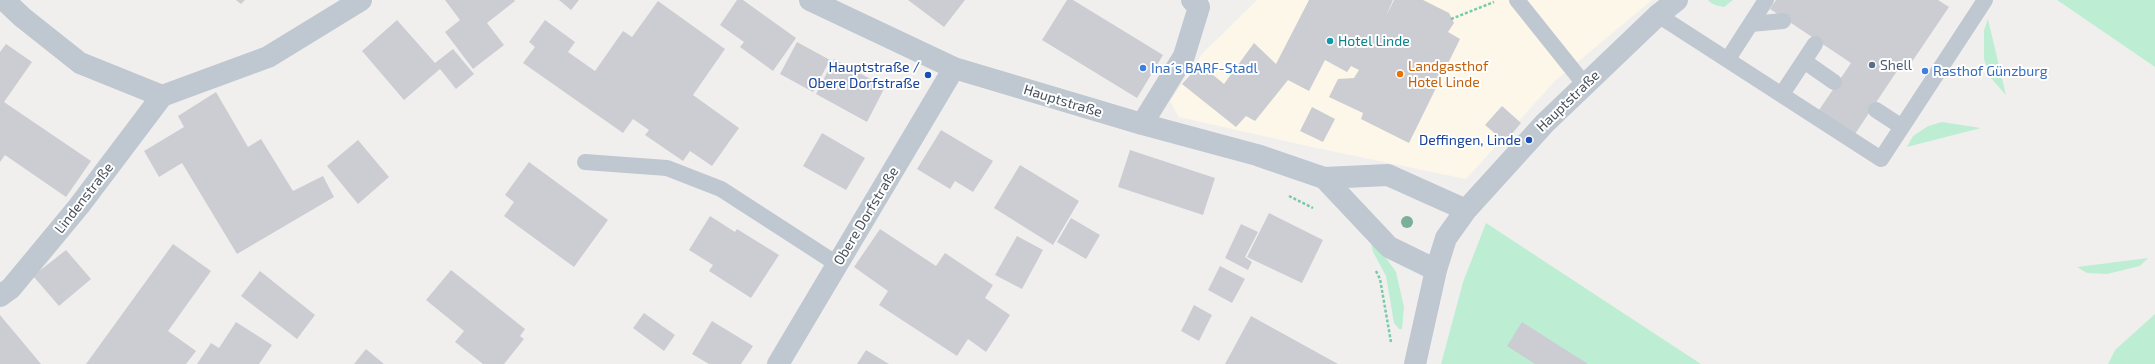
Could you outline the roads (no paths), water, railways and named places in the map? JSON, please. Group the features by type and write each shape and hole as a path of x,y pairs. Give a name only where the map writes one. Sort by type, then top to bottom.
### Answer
{"street":[{"path":"4,0 22,18 80,63 162,96 268,57 361,0"},
{"name":"Hauptstraße","path":"810,0 954,68 1142,124 1257,155 1324,178 1388,175 1466,210"},
{"path":"1142,124 1184,56 1199,7 1192,0"},
{"name":"Hauptstraße","path":"1415,364 1436,270 1446,238 1466,210 1545,123 1658,15 1677,0"},
{"name":"Obere Dorfstraße","path":"778,364 954,68"},
{"name":"Lindenstraße","path":"0,296 11,288 79,206 162,96"},
{"name":"Hauptstraße","path":"1324,178 1389,247 1436,270"}],"lane":[{"path":"1517,0 1585,85"},
{"path":"1728,59 1766,0"},
{"path":"1658,15 1881,158 1985,0"},
{"path":"1751,24 1783,20"},
{"path":"1782,94 1815,44"},
{"path":"1804,61 1834,82"},
{"path":"1876,110 1902,127"},
{"path":"585,162 667,168 721,189 837,264"}],"place":[{"name":"Hotel Linde","path":"1330,41"},
{"name":"Shell","path":"1872,65"},
{"name":"Ina´s BARF-Stadl","path":"1143,68"},
{"name":"Rasthof Günzburg","path":"1925,71"},
{"name":"Landgasthof Hotel Linde","path":"1400,74"},
{"name":"Hauptstraße / Obere Dorfstraße","path":"928,75"},
{"name":"Deffingen, Linde","path":"1529,140"}]}
